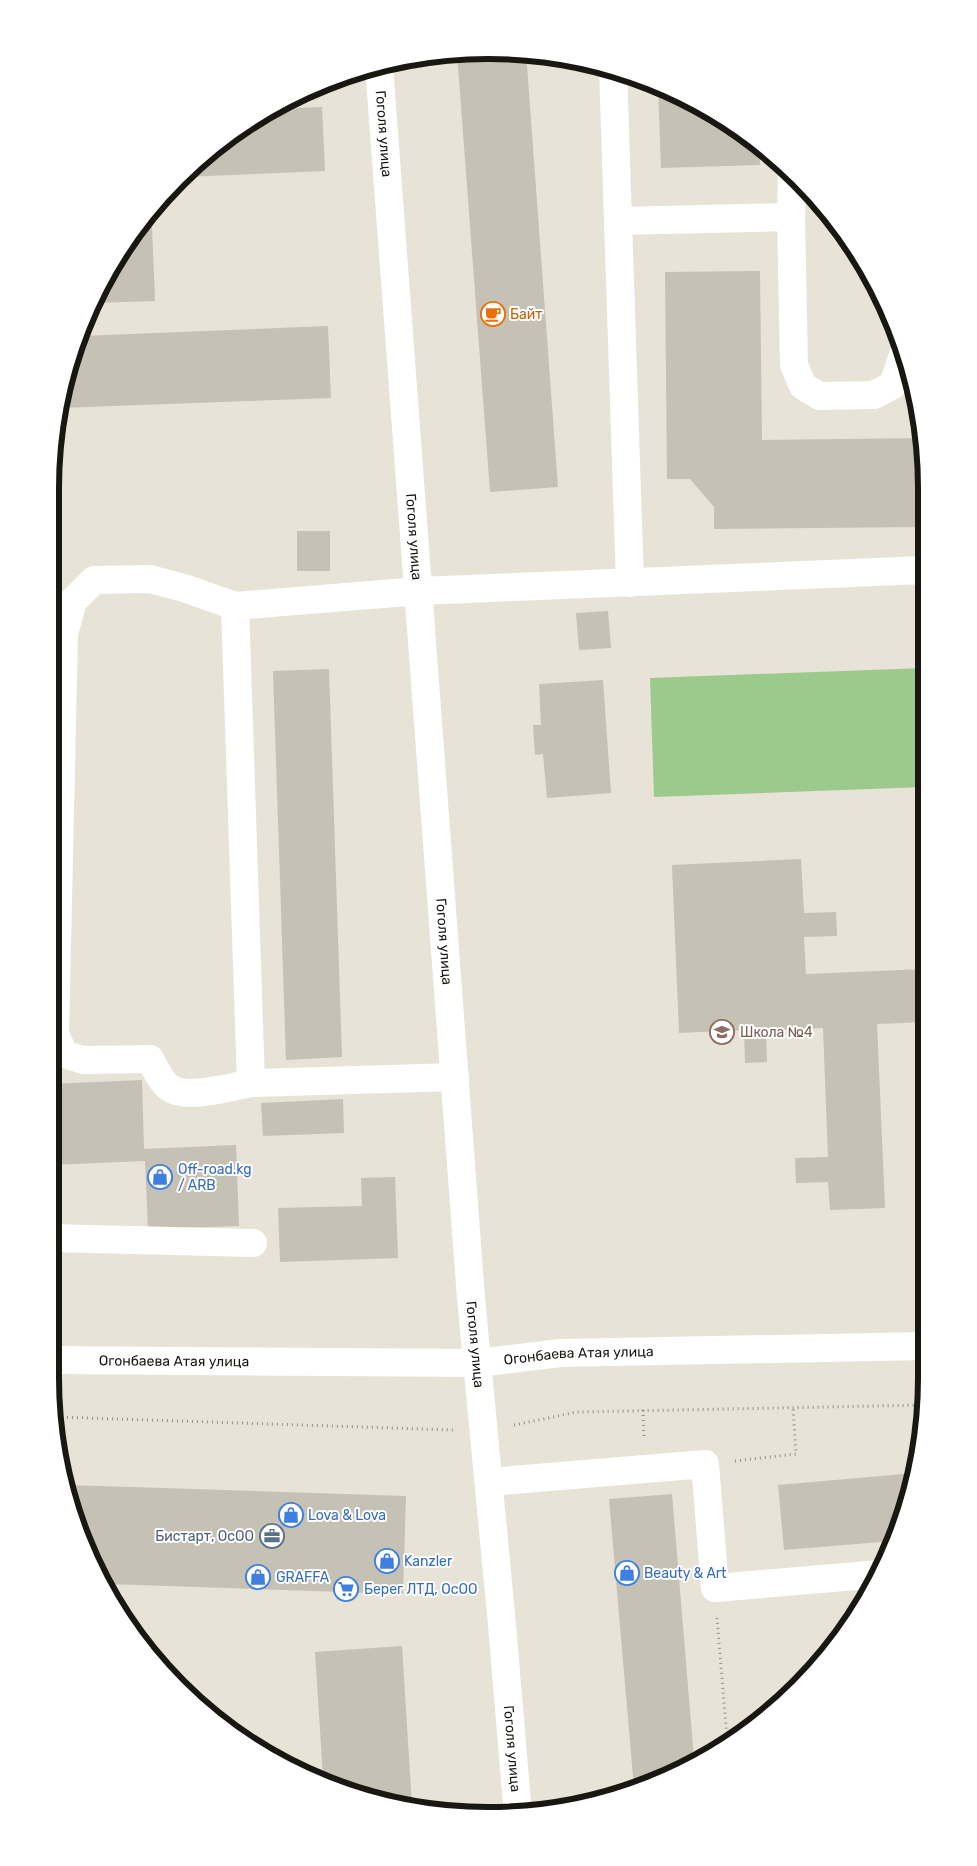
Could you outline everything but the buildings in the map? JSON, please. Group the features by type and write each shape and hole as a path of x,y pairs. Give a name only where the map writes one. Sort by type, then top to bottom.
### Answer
{"street":[{"name":"Гоголя улица","path":"379,72 471,1298 517,1806"},
{"path":"613,77 630,583"},
{"path":"792,185 794,365 802,386 819,396 874,395 894,384 900,365"},
{"path":"618,221 791,217"},
{"path":"59,856 64,634 73,601 94,580 150,579 184,588 235,606 419,591 918,570"},
{"path":"235,606 251,1083"},
{"path":"59,1043 64,1054 83,1060 150,1059 170,1089 195,1094 251,1083 455,1077"},
{"path":"59,1238 253,1243"},
{"name":"Огонбаева Атая улица","path":"59,1360 478,1363 560,1353 918,1346"},
{"path":"489,1482 705,1464 715,1588 870,1575"}],"path":[{"path":"705,1464 796,1454 793,1408"},
{"path":"715,1588 727,1735"}],"green space":[{"path":"918,668 918,787 654,797 650,678"}],"place":[{"name":"Байт","path":"493,314"},
{"name":"Школа №4","path":"722,1032"},
{"name":"Off-road.kg / ARB","path":"160,1177"},
{"name":"Lova & Lova","path":"291,1515"},
{"name":"Бистарт, ОсОО","path":"272,1536"},
{"name":"Kanzler","path":"387,1561"},
{"name":"Beauty & Art","path":"627,1573"},
{"name":"GRAFFA","path":"258,1577"},
{"name":"Берег ЛТД, ОсОО","path":"346,1589"}]}
